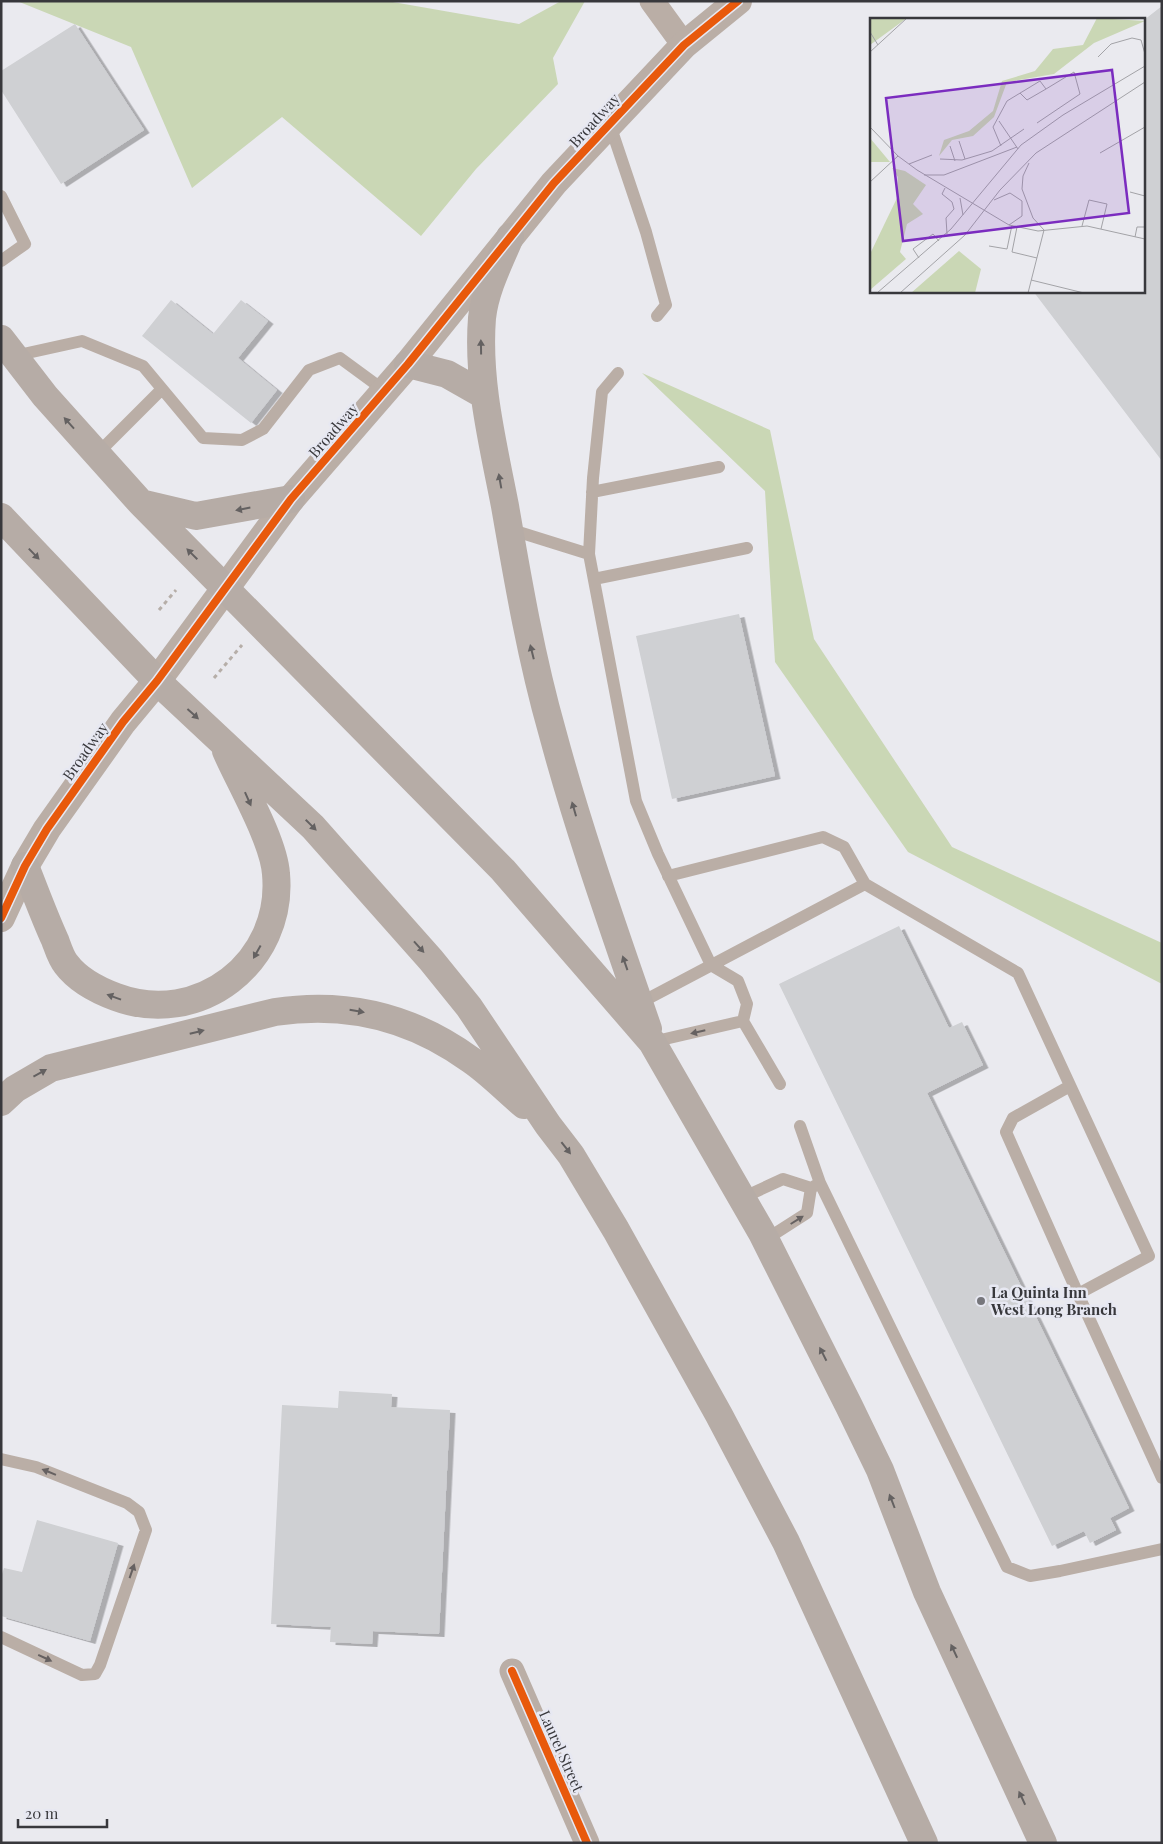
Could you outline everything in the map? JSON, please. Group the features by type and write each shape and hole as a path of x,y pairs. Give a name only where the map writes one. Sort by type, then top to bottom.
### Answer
{"highway":[{"path":"510,237 488,291 482,316 480,345 484,395 530,644 551,730 632,1008"},
{"path":"8,347 45,396 141,503 503,870 632,1008 766,1240 880,1470 927,1592 1043,1843"},
{"path":"408,364 447,374 484,395"},
{"path":"141,503 196,516 291,500"},
{"path":"1,517 157,681 313,827 431,960 470,1007 548,1125 571,1155 616,1230 777,1525 924,1843"},
{"path":"14,879 65,963 81,979 101,992 127,1002 158,1005 178,1004 204,997 235,978 253,959 268,932 275,906 277,875 274,856 220,738"},
{"path":"1,1102 16,1089 51,1068 275,1012 332,1008 377,1015 432,1037 471,1060 548,1125"}],"street":[{"path":"652,1 684,45"},
{"name":"Broadway","path":"1,918 14,879 47,829 123,722 157,681 291,500 408,364 554,183 610,125 627,103 684,45 738,1"},
{"name":"Laurel Street","path":"512,1671 588,1843"}],"lane":[{"path":"610,125 646,232 666,305 657,316"},
{"path":"1,196 25,244 1,261"},
{"path":"8,347 82,341 142,366 203,438 242,440 263,429 309,370 340,358 385,391"},
{"path":"618,373 602,392 592,492 589,554 636,801 668,876 710,965 738,981 746,1004 743,1021 780,1084"},
{"path":"97,454 162,389"},
{"path":"592,492 718,467"},
{"path":"509,528 589,554"},
{"path":"594,579 747,548"},
{"path":"668,876 823,837 844,847 865,884 1018,973 1149,1256 1078,1294"},
{"path":"632,1008 865,884"},
{"path":"652,1042 743,1021"},
{"path":"1070,1086 1013,1118 1006,1132 1162,1478"},
{"path":"800,1126 815,1185 1007,1567 1030,1576 1162,1549"},
{"path":"742,1198 783,1179 815,1185"},
{"path":"766,1240 807,1213 815,1185"},
{"path":"1,1459 36,1467 127,1503 139,1512 146,1530 100,1665 95,1674 82,1675 1,1638"}],"path":[{"path":"159,610 176,590"},
{"path":"214,678 244,643"}],"green space":[{"path":"17,1 387,1 519,24 561,1 585,1 553,58 558,84 476,169 421,236 282,117 192,188 131,47"},
{"path":"642,373 770,430 814,639 952,847 1162,943 1162,984 908,852 775,662 765,491"}],"building":[{"path":"1162,6 1162,461 1034,292 1146,292 1146,18"},
{"path":"75,24 144,130 61,184 1,90 1,71"},
{"path":"171,300 213,334 241,300 268,321 238,358 277,390 251,423 142,336"},
{"path":"739,614 775,776 672,799 636,636"},
{"name":"La Quinta Inn West Long Branch","path":"899,926 949,1028 962,1022 983,1065 927,1093 1129,1508 1110,1518 1116,1530 1090,1543 1084,1531 1052,1546 779,984"},
{"path":"339,1391 392,1394 391,1407 450,1410 439,1634 373,1631 372,1644 330,1642 331,1627 271,1624 282,1405 338,1408"},
{"path":"37,1520 118,1543 90,1641 1,1616 1,1577 4,1568 22,1572"}],"cycle path":[{"path":"1,918 25,866 47,829 123,722 157,681 291,499 408,364 554,183 684,45 738,1"},
{"path":"512,1671 587,1843"}],"place":[{"name":"La Quinta Inn West Long Branch","path":"981,1301"}]}
